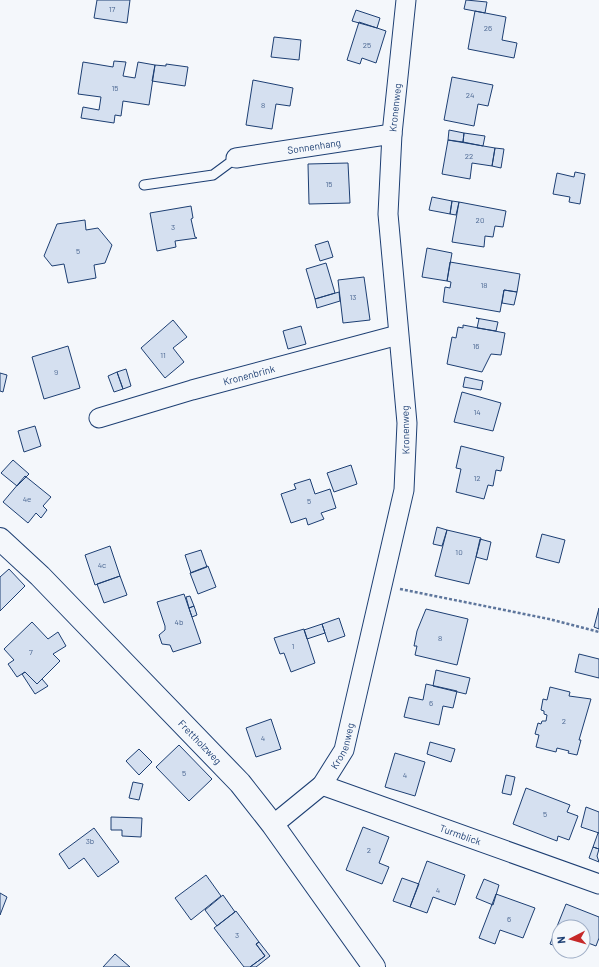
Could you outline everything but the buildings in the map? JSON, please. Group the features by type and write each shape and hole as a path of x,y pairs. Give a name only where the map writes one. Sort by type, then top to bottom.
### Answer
{"street":[{"name":"Kronenweg","path":"273,825 322,785 344,750 404,490 407,423 388,214 392,134 406,0"},
{"name":"Sonnenhang","path":"236,158 392,134"},
{"name":"Kronenbrink","path":"99,418 199,388 398,335"},
{"name":"Frettholzweg","path":"0,539 40,576 235,778 273,825 374,967"},
{"name":"Turmblick","path":"322,785 599,884"}],"lane":[{"path":"144,185 213,175 236,158"}],"path":[{"path":"382,585 549,619 599,632"}]}
